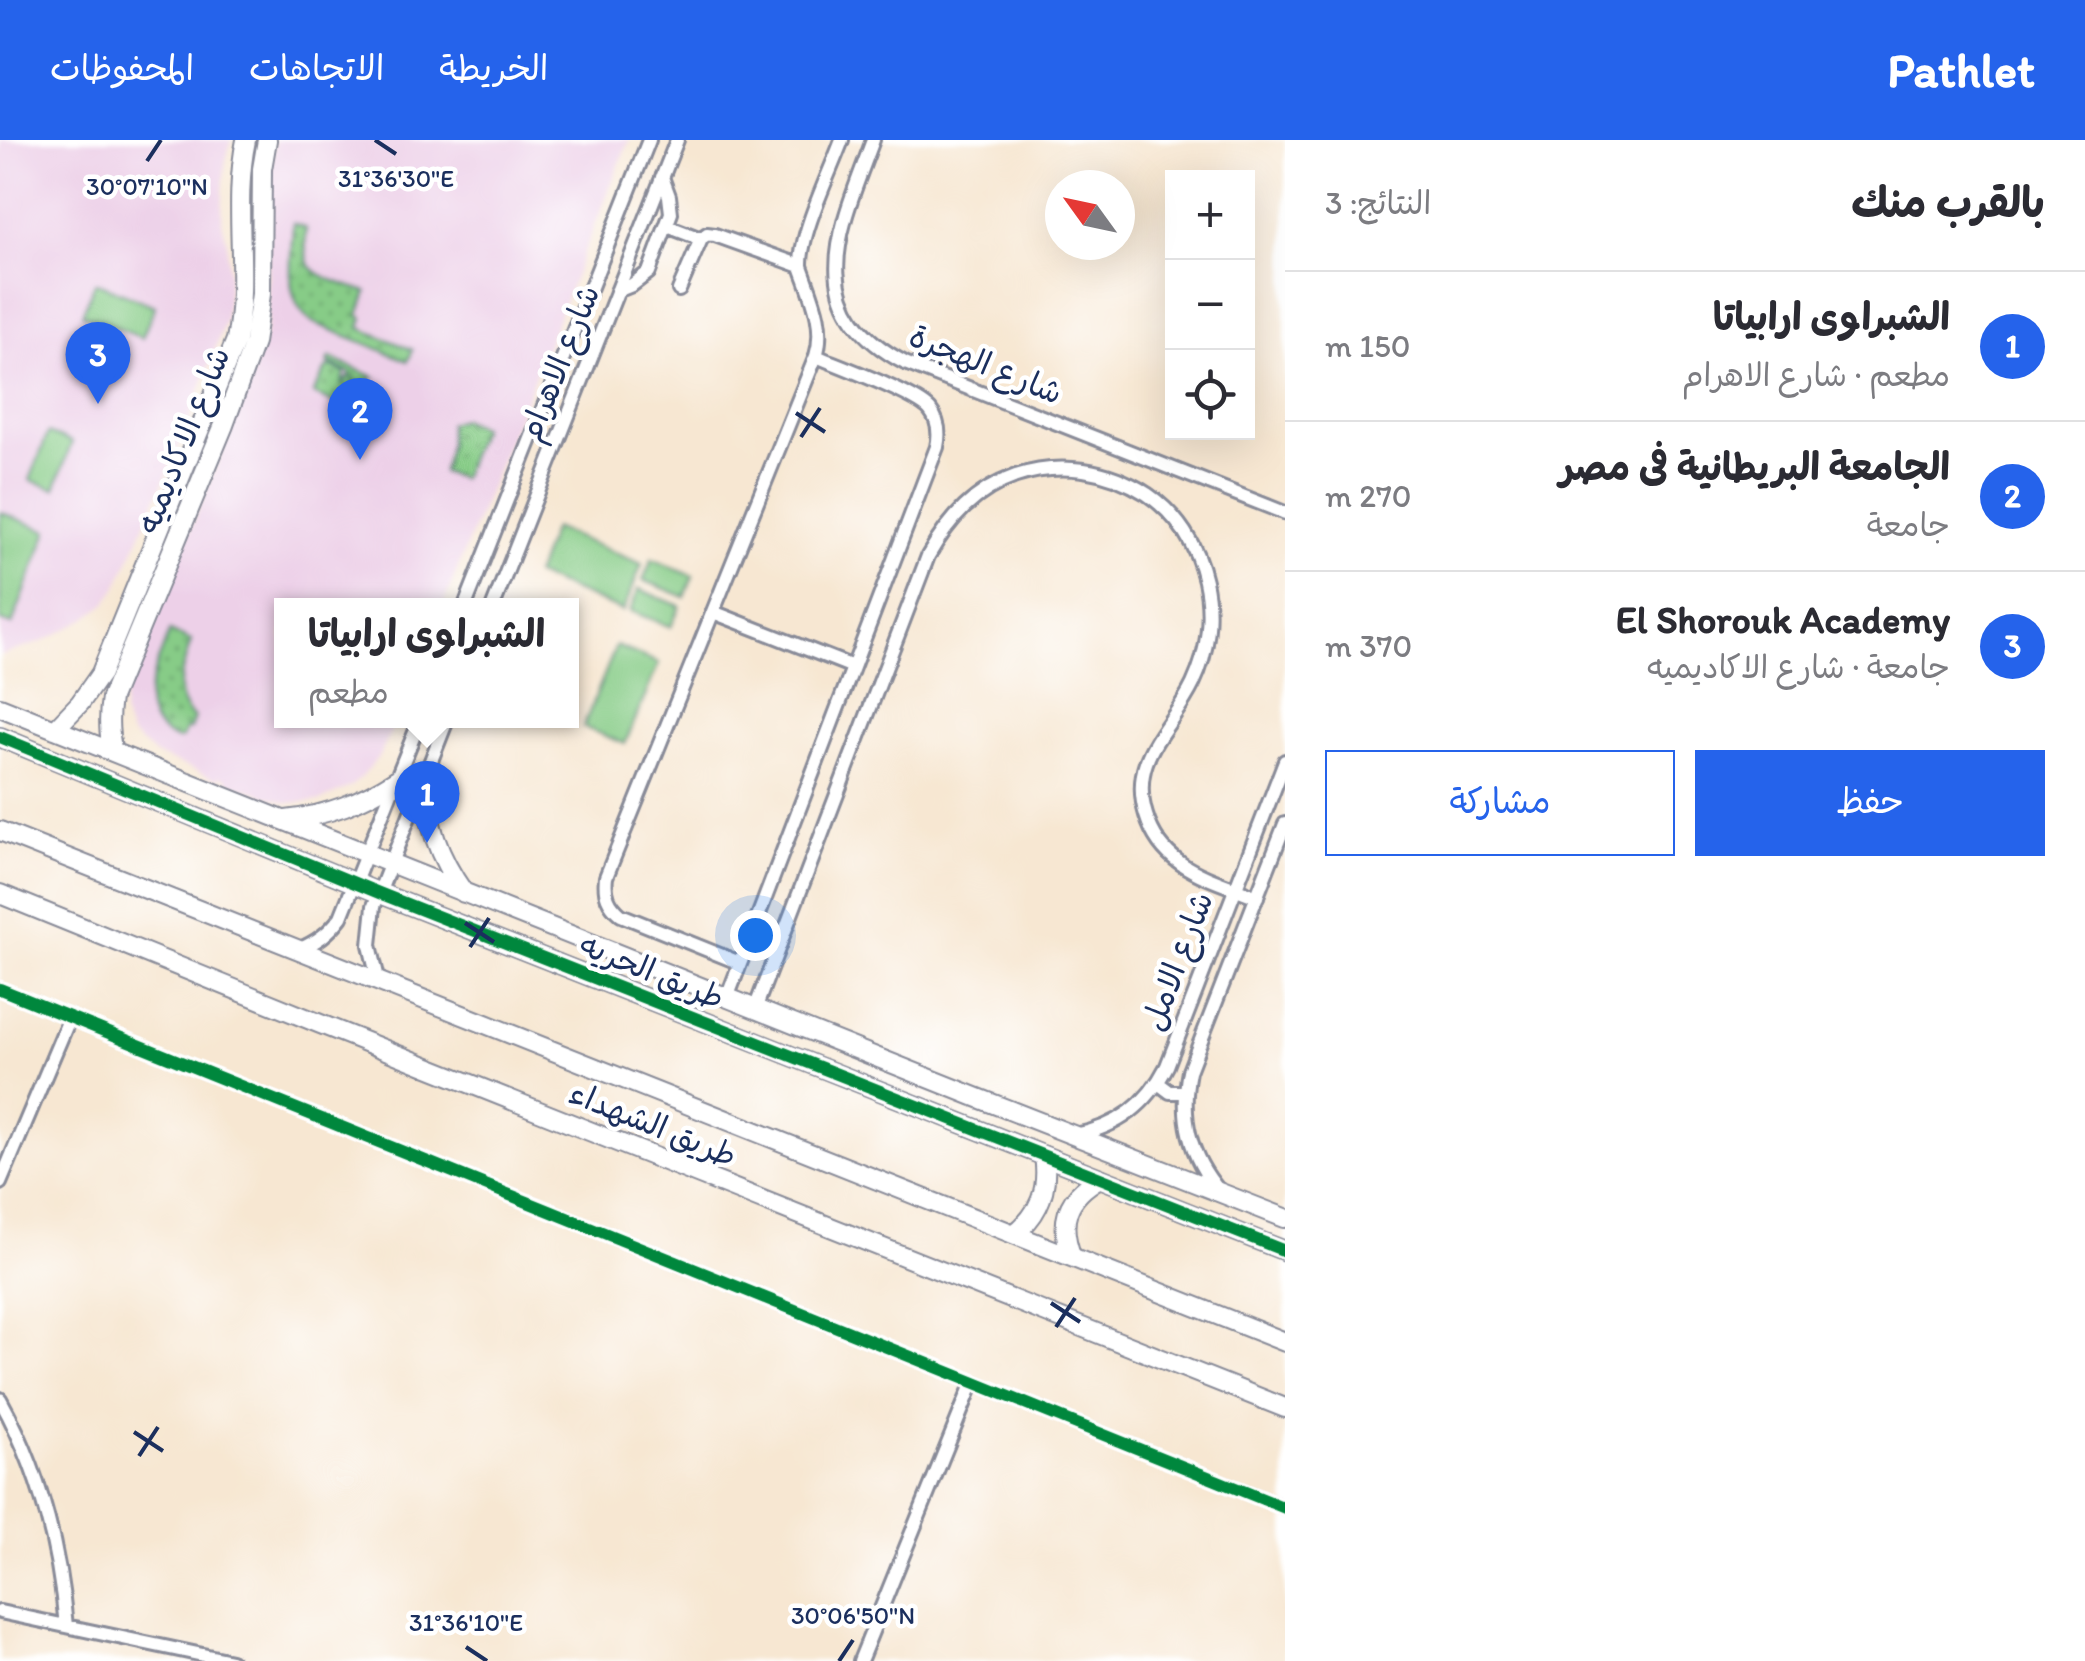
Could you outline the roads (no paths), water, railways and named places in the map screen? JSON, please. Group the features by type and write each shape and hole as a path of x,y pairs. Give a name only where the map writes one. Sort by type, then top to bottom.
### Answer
{"street":[{"name":"شارع الاكاديميه","path":"113,752 108,716 111,698 214,422 241,316 242,166 246,140"},
{"name":"شارع الاكاديميه","path":"55,729 101,673 214,422 246,367 259,319 262,169 267,140"},
{"name":"شارع الاهرام","path":"468,598 648,140"},
{"name":"شارع الاهرام","path":"495,598 677,140"},
{"path":"740,963 621,915 612,908 605,888 606,877 816,356 820,325 801,266 802,246 842,140"},
{"name":"شارع الهجرة","path":"874,140 842,225 836,272 842,296 866,336 905,363 1285,513"},
{"path":"242,166 262,169"},
{"path":"617,291 649,272 671,206 662,177"},
{"path":"667,226 700,238"},
{"path":"679,290 700,238 707,234 801,266"},
{"path":"727,998 937,446 938,424 926,406 816,356"},
{"path":"744,1037 928,556 958,511 1002,480 1028,472 1055,468 1108,474 1155,500 1190,540 1208,591 1208,641 1192,685 1153,743 1144,766 1144,812 1167,854 1185,868 1257,896"},
{"path":"712,612 853,667"},
{"name":"طريق الحريه","path":"0,707 1285,1218"},
{"path":"297,950 314,944 341,917 417,728"},
{"path":"379,983 370,945 374,906 436,748 440,728"},
{"name":"طريق الحريه","path":"0,737 379,893 1285,1251"},
{"path":"413,739 436,748"},
{"name":"شارع الامل","path":"1072,1135 1092,1132 1130,1114 1158,1083 1285,761"},
{"path":"424,778 426,810 434,840 464,893"},
{"path":"282,821 342,809 397,779"},
{"path":"232,832 242,804"},
{"name":"شارع الامل","path":"1222,1194 1196,1158 1187,1126 1185,1092 1189,1070 1285,824"},
{"name":"طريق الشهداء","path":"0,831 1285,1342"},
{"name":"طريق الشهداء","path":"0,894 1285,1408"},
{"path":"0,989 1285,1508"},
{"path":"0,1183 70,1017"},
{"path":"1158,1083 1170,1092 1185,1092"},
{"path":"946,1117 956,1090"},
{"path":"1014,1234 1035,1214 1042,1200 1047,1171 1044,1156"},
{"path":"1072,1257 1064,1226 1068,1211 1075,1197 1100,1178"},
{"path":"860,1661 973,1382"},
{"path":"0,1399 43,1500 58,1562 66,1626"},
{"path":"0,1612 231,1661"}],"place":[{"name":"El Shorouk Academy","path":"98,404"},
{"name":"الجامعة البريطانية فى مصر","path":"360,460"},
{"name":"الشبراوى ارابياتا","path":"427,843"}]}
